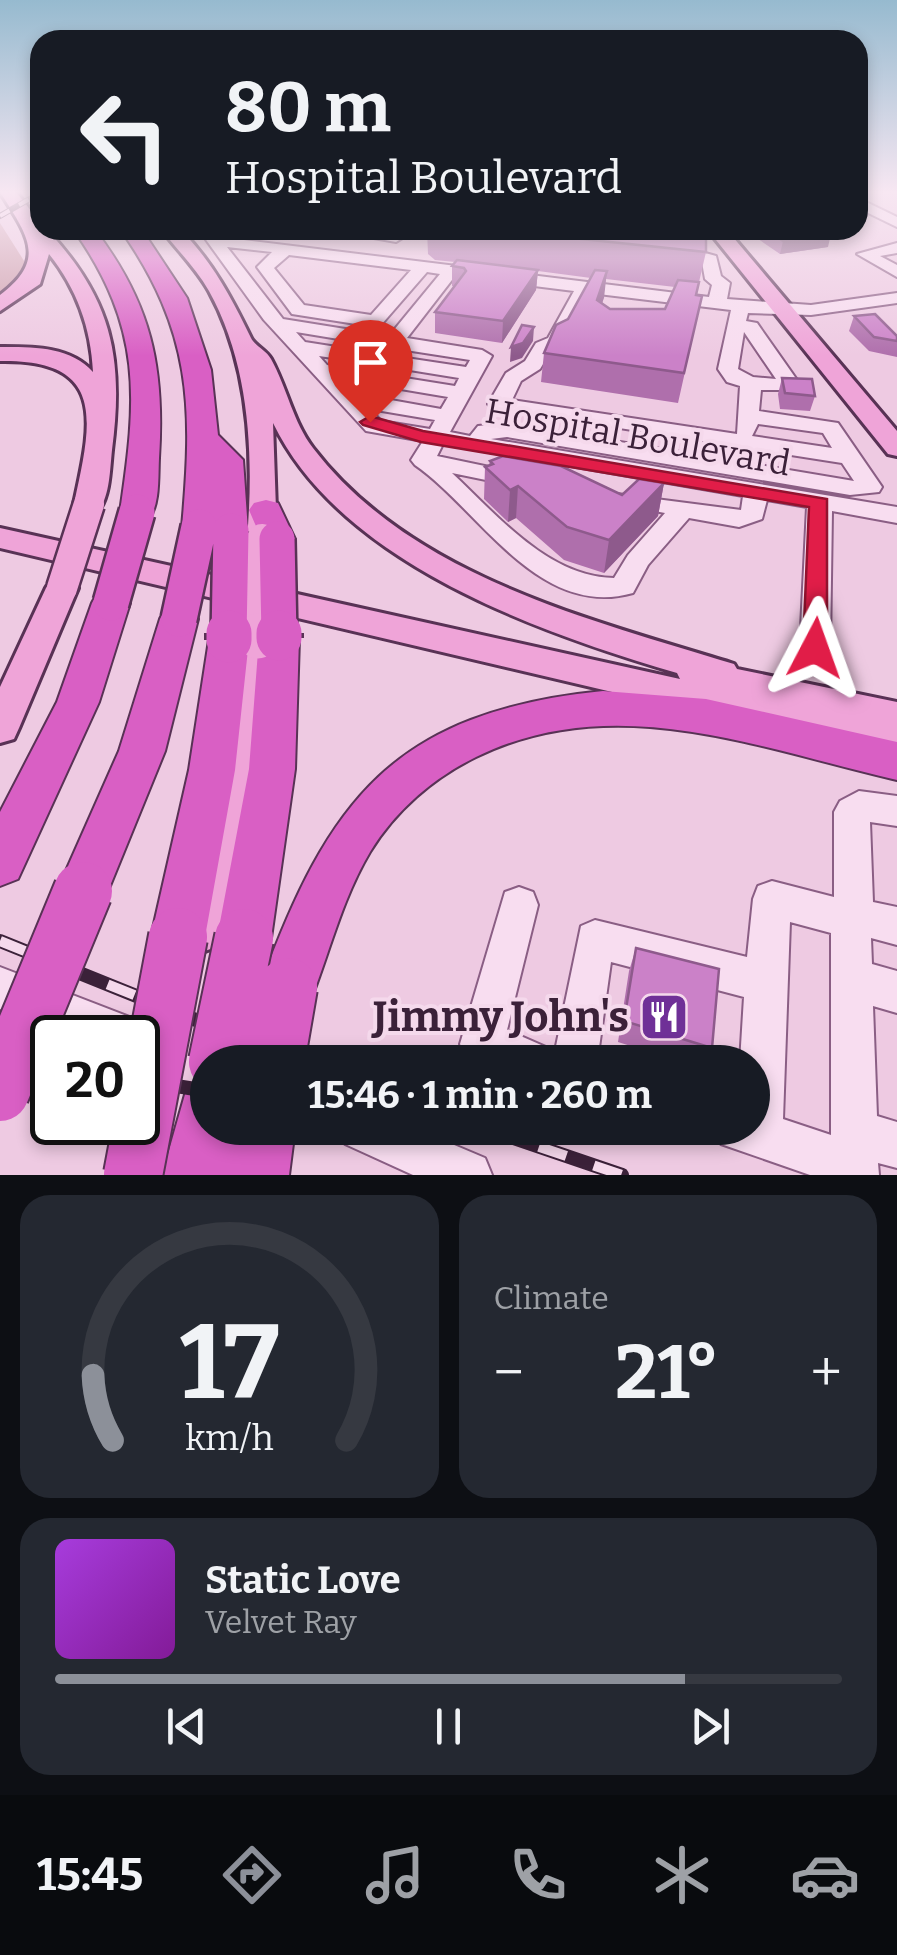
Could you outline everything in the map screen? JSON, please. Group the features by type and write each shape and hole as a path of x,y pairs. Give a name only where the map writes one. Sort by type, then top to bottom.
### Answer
{"highway":[{"path":"2,858 78,702 136,512 148,384 140,338 116,272 97,247"},
{"path":"133,1175 208,938 272,769 255,639 247,529 205,433 195,346 177,299 142,247"},
{"path":"0,1092 142,751 179,619 247,529"},
{"path":"217,1045 208,938 212,770 255,639 247,529"},
{"path":"278,1045 288,987 315,909 356,831 408,778 474,735 555,710 643,708 897,761"},
{"path":"195,1175 201,1145"},
{"path":"256,1175 261,1145"}],"main road":[{"path":"0,305 32,280 39,268 39,247"},
{"path":"0,728 62,588 89,504 109,378 99,322 73,270 52,247"},
{"path":"187,247 209,270 304,455 348,501 420,554 492,592 598,633 813,698"},
{"path":"731,247 897,448"},
{"path":"246,348 247,529"},
{"path":"0,354 49,357 79,369 91,383 102,426"},
{"path":"0,519 897,717"},
{"path":"0,538 897,743"}],"street":[{"path":"221,247 278,324 349,399 446,416"},
{"path":"424,265 375,321 298,310 265,267 288,247 619,290 662,305 717,303 738,316 750,327 788,380 784,386 734,378 728,369 738,316"},
{"path":"375,258 387,247"},
{"path":"684,247 682,252 710,259 741,259"},
{"path":"894,250 865,254 897,272"},
{"path":"710,259 713,279 721,283 717,303"},
{"path":"349,399 452,268"},
{"path":"584,286 556,342 543,347 533,365 513,377 507,386 646,409 655,418 653,428 852,458"},
{"path":"783,309 794,301 897,286"},
{"path":"612,312 619,290"},
{"path":"738,316 897,298"},
{"path":"278,324 482,356 430,450"},
{"path":"300,347 380,360 466,384"},
{"path":"321,370 366,378 466,384"},
{"path":"750,416 830,428 870,483 866,490 722,476 750,416 751,383"},
{"name":"Hospital Boulevard","path":"349,399 370,422 430,450 474,445 722,476 756,492 897,515"},
{"path":"430,450 546,484"},
{"path":"430,450 545,569 570,583 602,590 622,587 637,561 683,509"},
{"path":"604,495 748,518 756,492"},
{"path":"815,648 820,503"},
{"path":"770,1136 865,1155 851,979 852,812 859,806 897,811"},
{"path":"758,1045 772,899 854,921 864,918 897,926"},
{"path":"485,1045 482,1044 519,905"},
{"path":"578,1045 595,939 765,982"},
{"path":"851,979 897,992"},
{"path":"0,988 70,1015"},
{"path":"160,1048 190,1060"},
{"path":"400,1145 468,1175"}],"shaded area":[{"path":"0,247 15,247 26,264 0,296"}],"building":[{"path":"657,247 706,247 706,252"},
{"path":"457,260 538,270 503,321 435,312 466,271 452,266"},
{"path":"595,270 607,271 597,300 610,309 665,309 678,280 699,282 696,295 702,296 684,373 544,353 556,325 568,319"},
{"path":"875,314 897,336 897,341 874,337 854,316"},
{"path":"522,325 534,327 523,343 511,347"},
{"path":"782,378 812,379 815,396 785,393"},
{"path":"503,456 561,466 622,495 639,479 664,483 609,540 567,527 518,486 510,490 485,467"},
{"name":"Jimmy John's","path":"636,948 719,969 712,1045 624,1021"}],"railway":[{"path":"0,941 258,1045"},
{"path":"0,1050 30,1057"},
{"path":"160,1083 190,1088"},
{"path":"534,1145 622,1175"}],"place":[{"name":"Jimmy John's","path":"664,1017"}],"route":[{"path":"370,422 384,429 421,436 820,503 815,648"}]}
